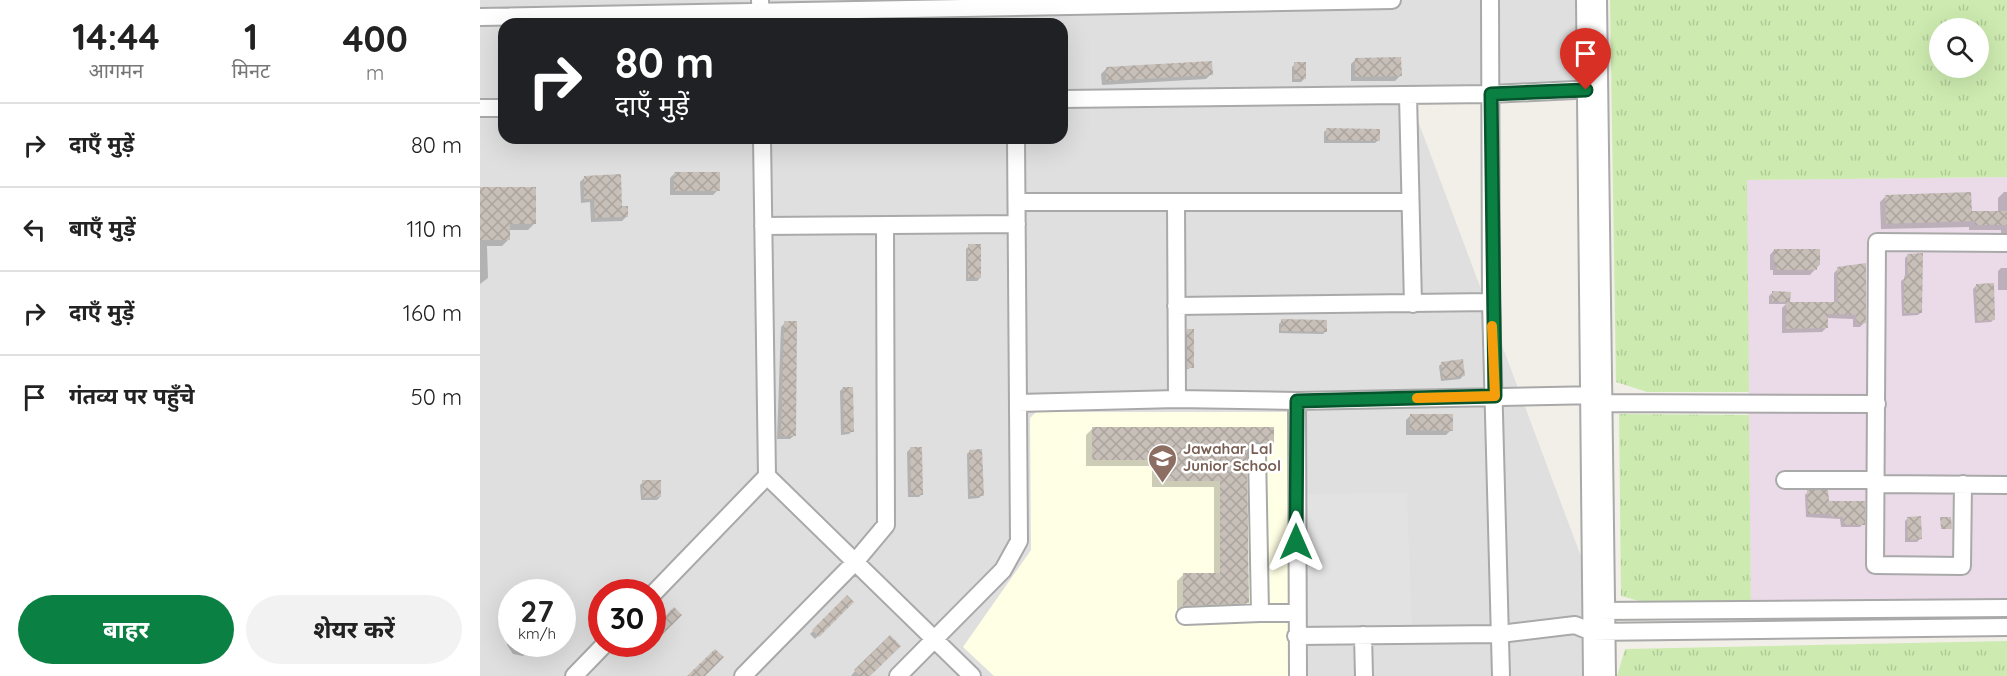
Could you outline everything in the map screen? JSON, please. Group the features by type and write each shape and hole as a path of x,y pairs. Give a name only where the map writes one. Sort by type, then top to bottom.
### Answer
{"street":[{"path":"480,17 604,7 760,12 892,5 1016,10 1103,3 1392,0"},
{"path":"1490,0 1491,302 1501,676"},
{"path":"1585,0 1592,90 1598,611 1606,676"},
{"path":"1592,90 1598,0"},
{"path":"1068,99 1491,94 1592,90"},
{"path":"1408,95 1413,304"},
{"path":"480,108 498,108"},
{"path":"762,144 767,477 972,676"},
{"path":"898,676 1003,570 1019,541 1016,144"},
{"path":"1017,202 1410,202"},
{"path":"1176,202 1177,399"},
{"path":"763,226 1017,224"},
{"path":"743,676 855,562 886,525 885,226"},
{"path":"1963,484 1962,566 1875,565 1877,242 2007,243"},
{"path":"1176,306 1491,302"},
{"path":"1018,403 1177,399 1297,401 1495,396 1876,404"},
{"path":"1297,401 1296,636 1298,676"},
{"path":"1257,452 1260,613"},
{"path":"666,581 767,477"},
{"path":"1785,480 2007,485"},
{"path":"1575,625 1598,611 2007,608"},
{"path":"1185,616 1296,613"},
{"path":"1296,636 1500,634 1575,625 1599,631 2007,627"},
{"path":"1592,676 1599,631"},
{"path":"1363,635 1364,676"},
{"path":"574,676 592,657"}],"shaded area":[{"path":"480,0 1584,0 1586,89 1408,94 1604,618 1605,676 480,676"},
{"path":"2007,177 2007,600 1751,608 1746,180"},
{"name":"Jawahar Lal Junior School","path":"1036,412 1294,412 1294,676 994,676 963,647 1031,550 1030,418"},
{"path":"1407,493 1412,628 1299,629 1300,494"}],"green space":[{"path":"1610,0 2007,0 2007,177 1747,180 1749,392 1647,392 1616,382"},
{"path":"1619,414 1749,415 1751,608 1650,604 1621,596"},
{"path":"2007,641 2007,676 1617,676 1625,649"}],"building":[{"path":"1401,57 1402,76 1355,77 1355,58"},
{"path":"1212,61 1213,75 1106,81 1106,67"},
{"path":"1294,62 1306,62 1306,79 1294,79"},
{"path":"1326,128 1380,129 1380,141 1326,140"},
{"path":"674,172 720,172 720,191 674,191"},
{"path":"621,174 622,206 628,206 628,217 595,218 594,199 584,199 584,176"},
{"path":"480,187 536,187 536,224 510,224 510,240 480,240"},
{"path":"1971,192 1972,211 2007,211 2007,225 1975,225 1975,221 1886,224 1885,195"},
{"path":"968,244 981,244 981,278 968,278"},
{"path":"1774,249 1820,249 1820,265 1817,265 1817,270 1777,270 1777,266 1774,266"},
{"path":"1923,253 1922,313 1904,313 1904,276 1908,276 1907,254"},
{"path":"1866,263 1866,323 1857,324 1856,315 1828,314 1828,328 1786,329 1786,302 1838,302 1837,267"},
{"path":"1994,283 1995,320 1977,321 1976,284"},
{"path":"1772,291 1791,292 1790,302 1772,302"},
{"path":"1281,319 1327,320 1327,332 1281,331"},
{"path":"784,321 797,321 796,436 781,436"},
{"path":"1187,329 1194,329 1194,368 1187,368"},
{"path":"1463,359 1465,376 1443,379 1441,362"},
{"path":"843,387 853,387 854,432 844,432"},
{"path":"1410,414 1453,414 1453,431 1410,430"},
{"path":"1092,427 1274,427 1274,445 1251,443 1247,452 1249,603 1183,606 1183,573 1220,573 1220,481 1158,481 1158,460 1092,460"},
{"path":"910,447 922,447 923,495 911,495"},
{"path":"982,449 984,496 970,496 969,450"},
{"path":"642,480 661,480 661,497 643,498"},
{"path":"1807,490 1828,490 1829,501 1865,501 1865,525 1844,525 1843,517 1831,517 1831,514 1808,514"},
{"path":"1921,516 1922,539 1908,540 1907,517"},
{"path":"1940,517 1951,517 1952,529 1941,529"},
{"path":"847,595 854,602 819,637 812,630"},
{"path":"674,607 682,615 666,631 666,615"},
{"path":"890,635 901,646 870,676 860,676 854,670"},
{"path":"715,649 724,657 705,676 687,676"}],"slow traffic":[{"path":"1417,398 1495,396 1492,326"}],"place":[{"name":"Jawahar Lal Junior School","path":"1162,484"}],"route":[{"path":"1296,542 1297,401 1495,396 1491,302 1491,94 1586,90"}]}
